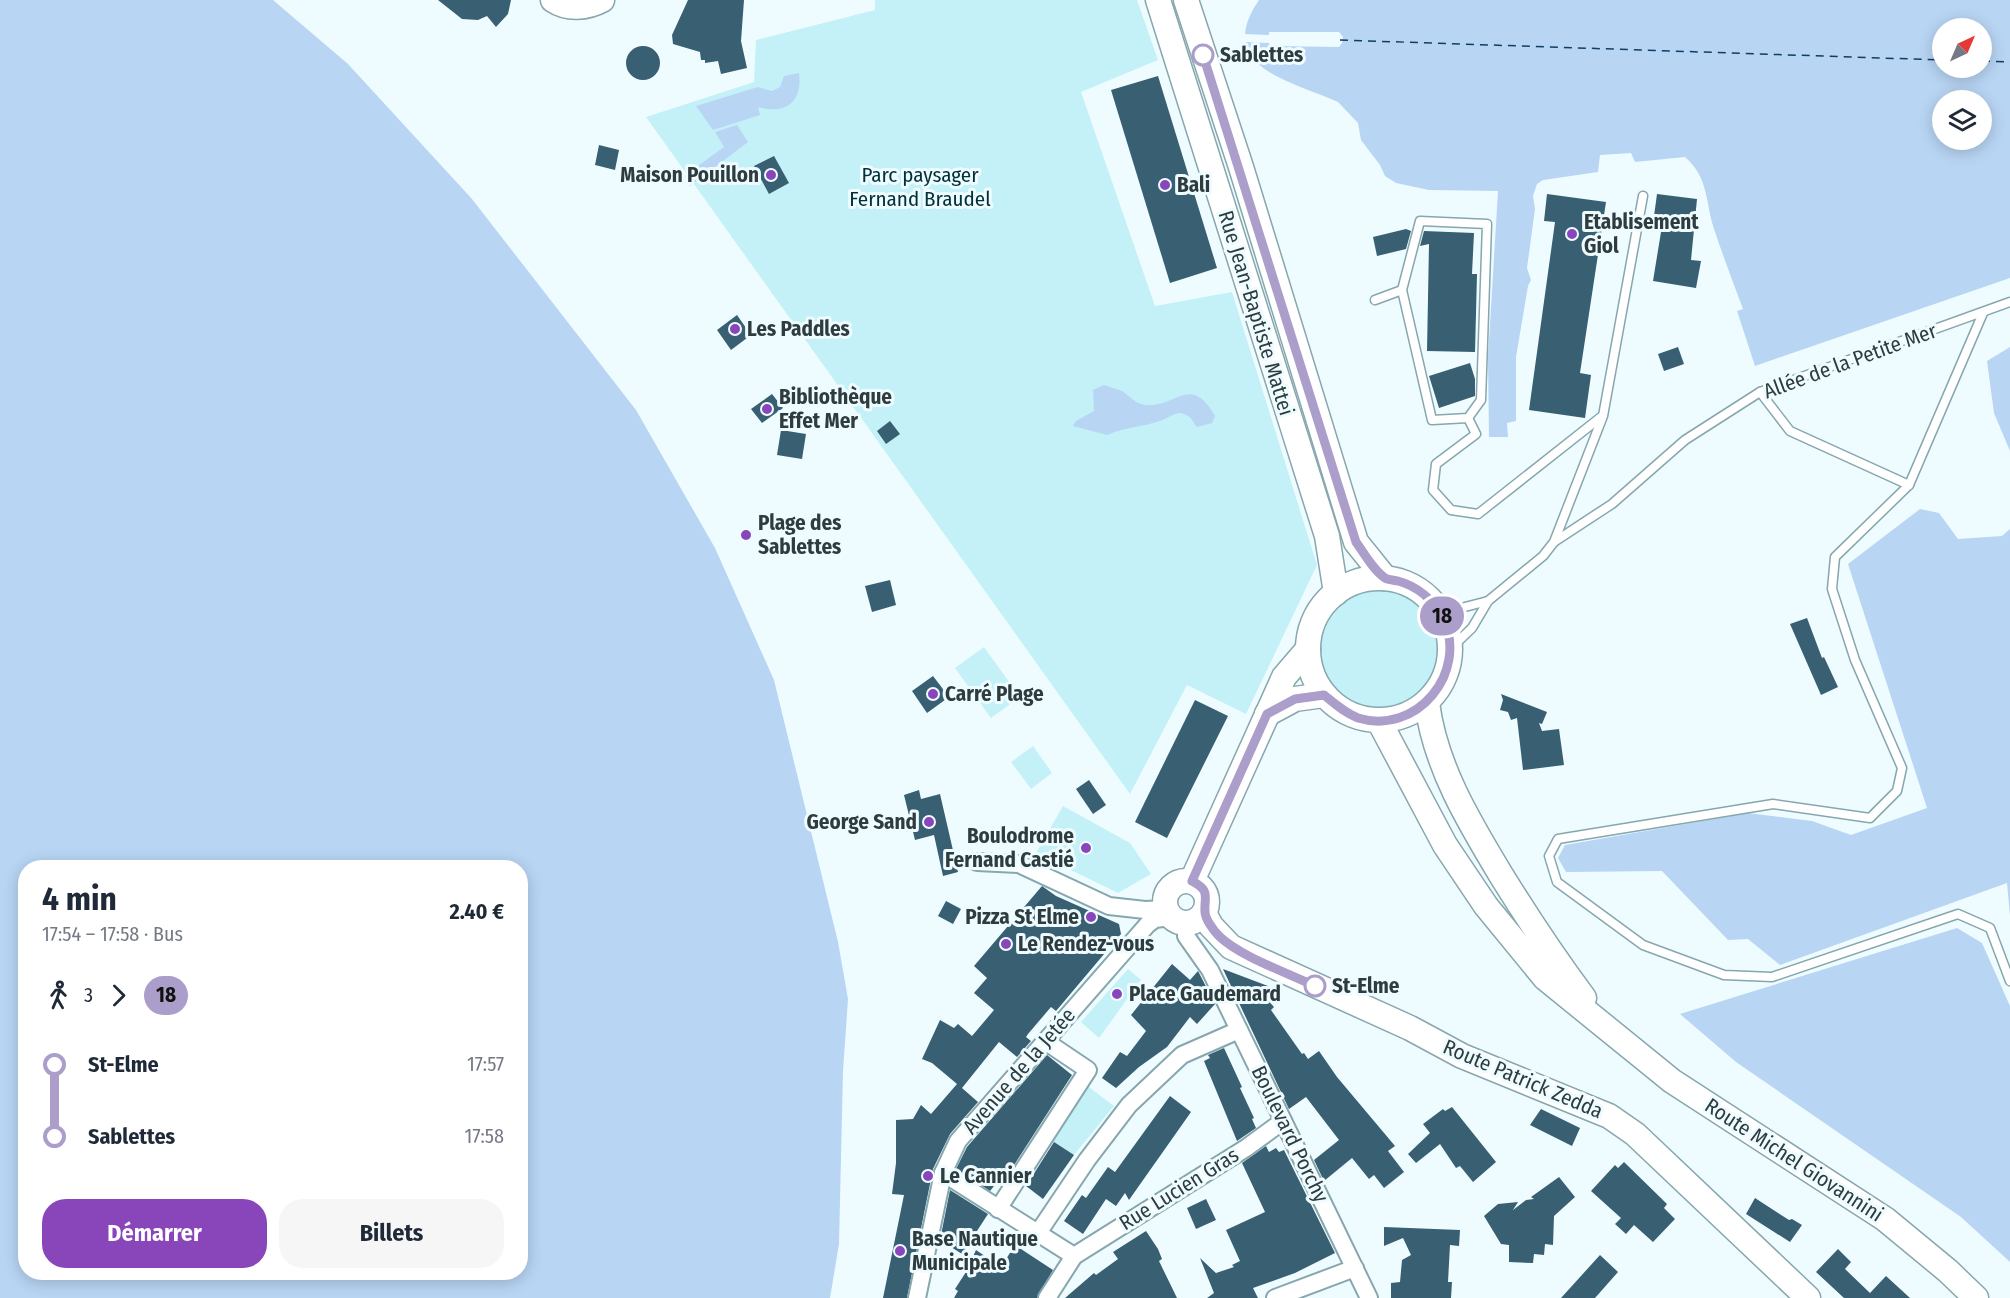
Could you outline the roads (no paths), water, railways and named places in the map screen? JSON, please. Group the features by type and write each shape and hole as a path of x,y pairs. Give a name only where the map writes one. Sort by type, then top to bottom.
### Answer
{"main road":[{"path":"553,0 575,7 588,6 602,0"},
{"name":"Rue Jean-Baptiste Mattei","path":"1158,0 1327,536 1336,592"},
{"name":"Rue Jean-Baptiste Mattei","path":"1186,0 1356,542 1385,578"},
{"path":"1385,578 1413,586 1435,604 1449,633 1451,648 1445,678 1427,703 1405,717 1379,721 1359,718 1340,709 1324,695 1312,673 1308,649 1311,628 1321,608 1336,592 1368,579 1385,578"},
{"path":"1192,881 1284,677 1308,649"},
{"path":"1267,714 1295,699 1324,695"},
{"name":"Route Michel Giovannini","path":"1427,703 1431,733 1463,810 1528,919 1607,1028"},
{"name":"Route Michel Giovannini","path":"1379,721 1445,845 1486,906 1545,978 1672,1081 1885,1219 1948,1271 1976,1298"},
{"path":"1181,881 1192,881 1203,888 1206,894 1182,915 1165,897 1171,886 1181,881"},
{"name":"Route Patrick Zedda","path":"1182,915 1219,936 1231,947 1410,1028 1462,1056 1609,1116 1635,1134 1808,1298"}],"street":[{"path":"977,862 1018,864 1110,906 1182,915"},
{"name":"Boulevard Porchy","path":"1182,915 1186,936 1210,970 1369,1298"},
{"name":"Avenue de la Jetée","path":"917,1298 943,1173 958,1141 1148,924 1155,920 1182,915"},
{"path":"1210,970 1219,936"},
{"path":"1038,1233 1087,1160 1129,1105 1182,1055 1239,1030"},
{"path":"998,1209 1088,1070 1045,1041"},
{"name":"Rue Lucien Gras","path":"1074,1256 1246,1148 1283,1121"},
{"path":"943,1173 1074,1256 1047,1298"},
{"path":"1275,1298 1355,1268"}],"lane":[{"name":"Allée de la Petite Mer","path":"1488,601 1543,556 1554,542 1603,416 1643,196"},
{"path":"1420,221 1487,224 1481,400 1468,418 1432,420 1402,290 1420,221"},
{"path":"1375,300 1402,290"},
{"name":"Allée de la Petite Mer","path":"1554,542 1612,504 1685,440 1760,392 2010,302"},
{"path":"1983,313 1909,485 1835,557 1832,589 1855,660 1902,768 1897,791 1870,818 1773,804 1558,839 1549,856 1557,882 1643,945 1724,975 1772,977 1958,914 1990,928 2010,981"},
{"path":"1760,392 1790,431 1909,485"},
{"path":"1468,418 1476,434 1436,464 1433,490 1451,510 1478,514 1603,416"},
{"path":"1435,604 1461,608 1488,601"},
{"path":"1451,648 1472,628 1488,601"}],"place":[{"name":"Sablettes","path":"1203,55"},
{"name":"Maison Pouillon","path":"771,175"},
{"name":"Bali","path":"1165,185"},
{"name":"Etablisement Giol","path":"1572,234"},
{"name":"Les Paddles","path":"735,329"},
{"name":"Bibliothèque Effet Mer","path":"767,409"},
{"name":"Plage des Sablettes","path":"746,535"},
{"name":"Carré Plage","path":"933,694"},
{"name":"George Sand","path":"929,822"},
{"name":"Boulodrome Fernand Castié","path":"1086,848"},
{"name":"Pizza St Elme","path":"1091,917"},
{"name":"Le Rendez-vous","path":"1006,944"},
{"name":"St-Elme","path":"1315,986"},
{"name":"Place Gaudemard","path":"1117,994"},
{"name":"Le Cannier","path":"928,1176"},
{"name":"Base Nautique Municipale","path":"900,1251"}],"park label":[{"name":"Parc paysager Fernand Braudel","path":"920,187"}]}
